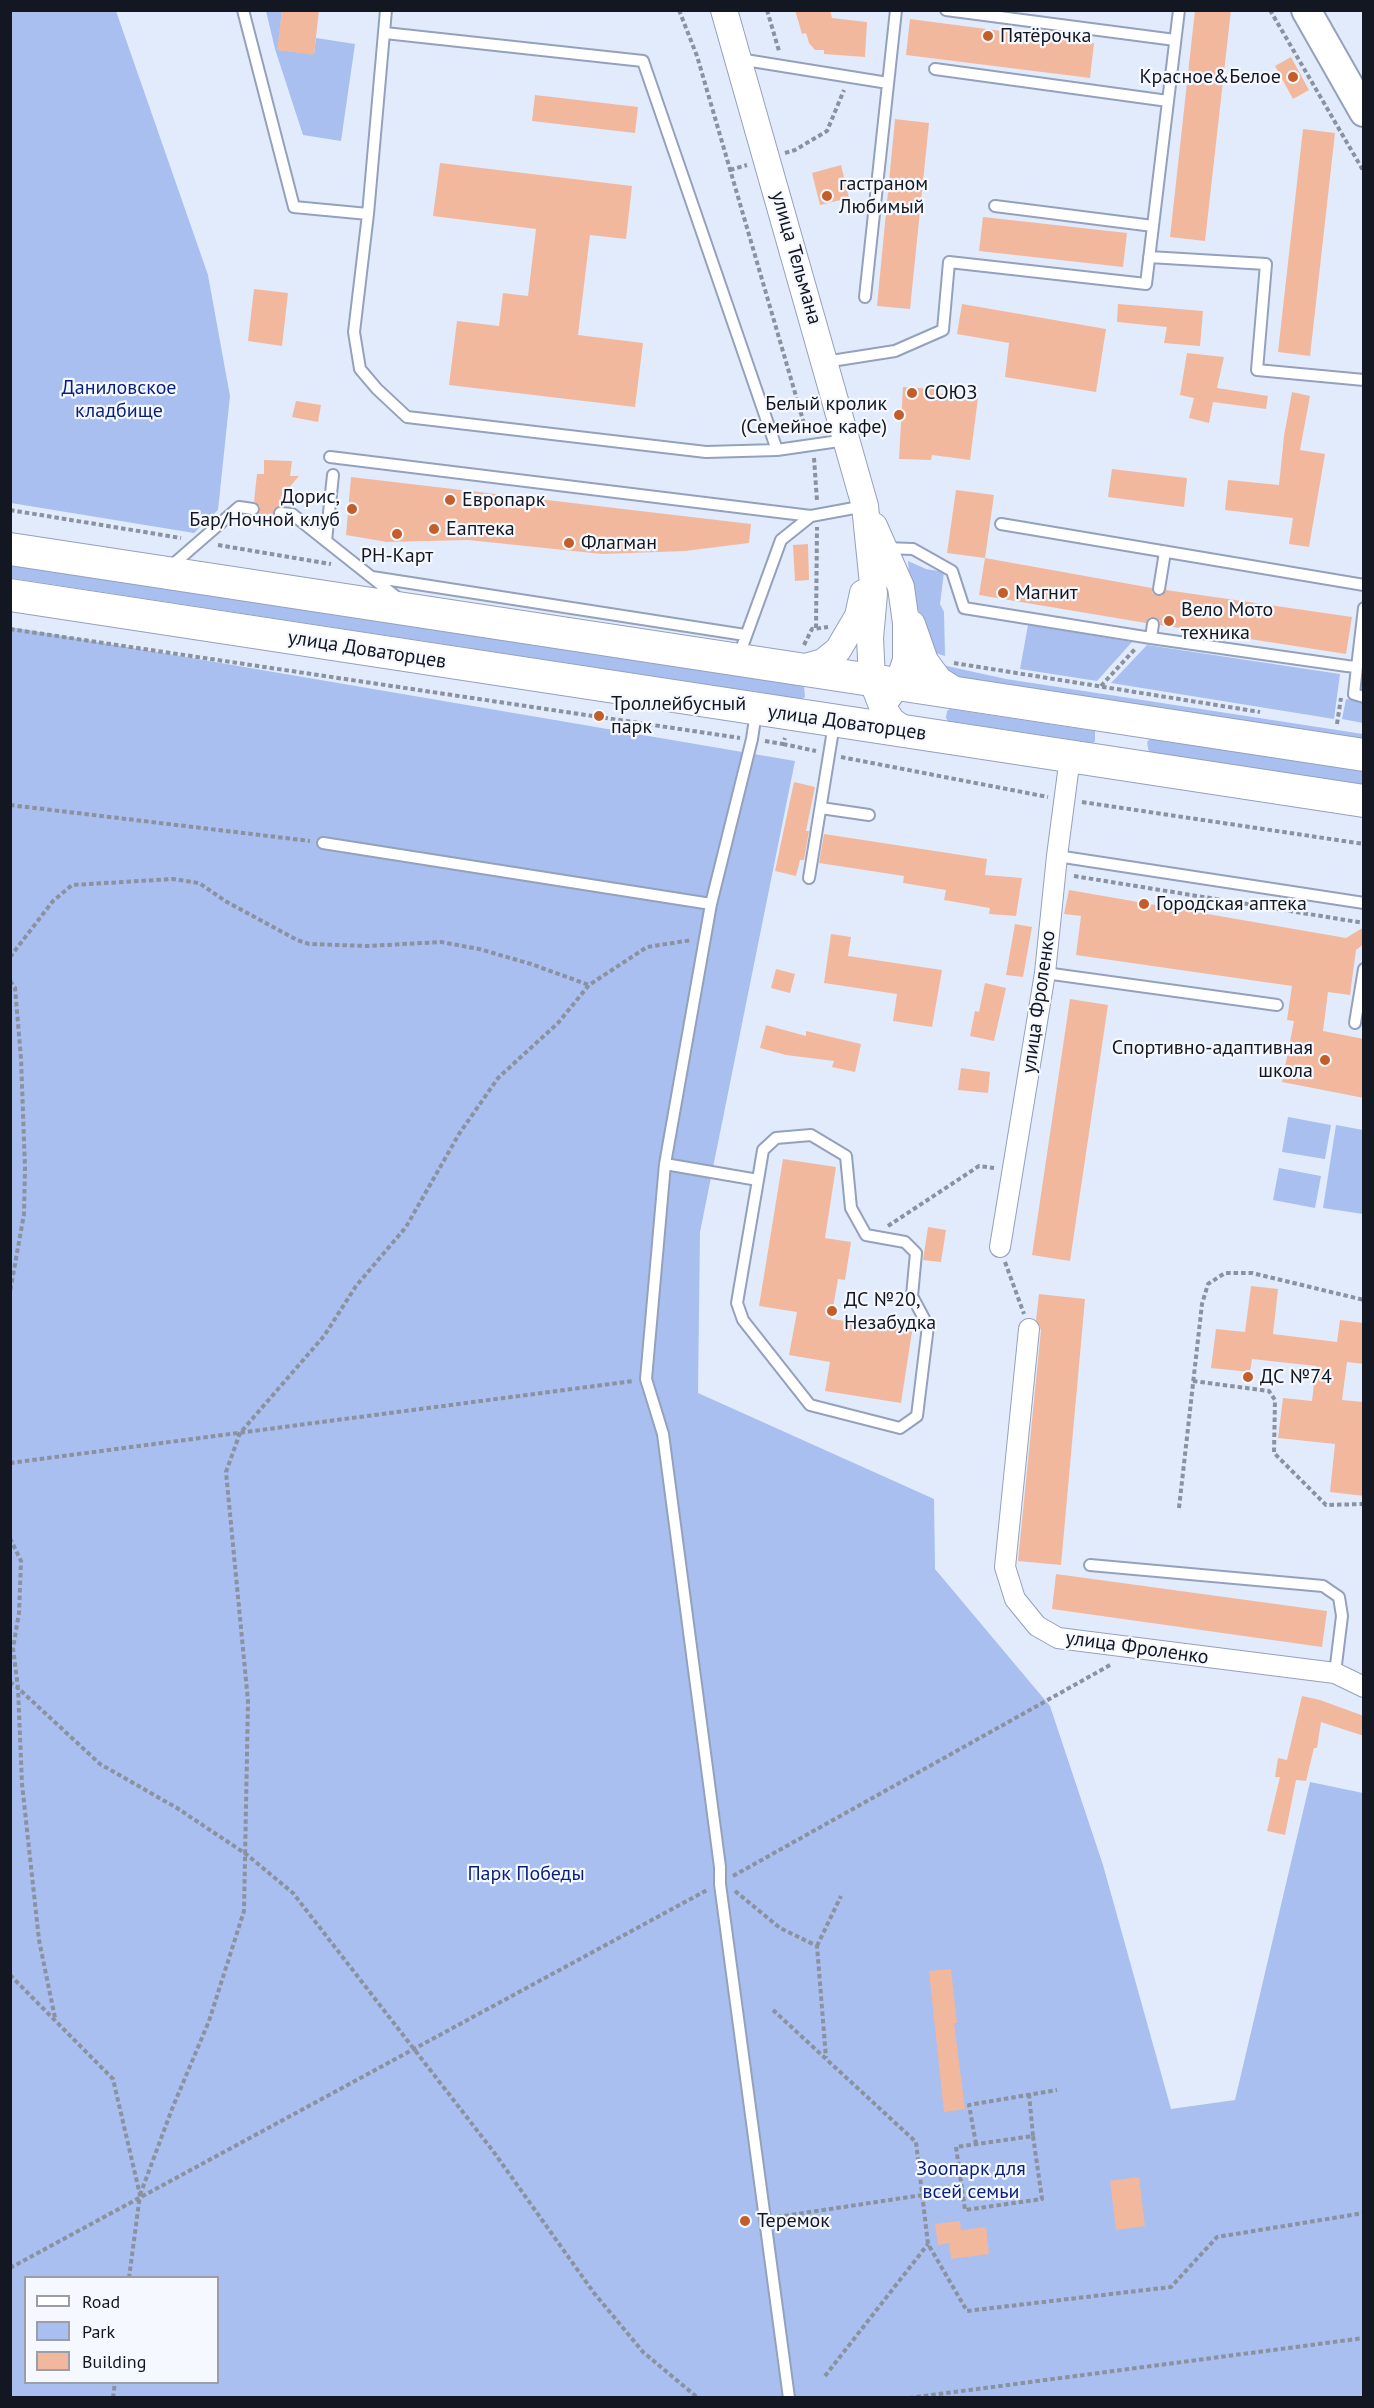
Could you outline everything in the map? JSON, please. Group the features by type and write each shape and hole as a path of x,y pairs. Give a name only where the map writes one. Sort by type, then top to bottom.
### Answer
{"main road":[{"path":"1306,10 1364,112"},
{"path":"10,549 414,610 741,647 802,657 884,690 962,694 1364,756"},
{"name":"улица Доваторцев","path":"10,594 754,724 837,721 1364,801"},
{"path":"1124,765 1128,719"}],"street":[{"name":"улица Тельмана","path":"724,10 877,553 870,638 884,690"},
{"name":"улица Тельмана","path":"877,553 901,587 923,654 939,680 962,694"},
{"name":"улица Тельмана","path":"802,657 823,662 838,650 850,632 860,609 877,553"},
{"name":"улица Тельмана","path":"884,690 906,660 906,622 901,587"},
{"path":"837,721 863,717 884,690"},
{"path":"884,690 892,721 908,732"},
{"name":"улица Фроленко","path":"1000,1247 1045,973 1070,757"},
{"name":"улица Фроленко","path":"1029,1329 1005,1567 1015,1599 1037,1626 1058,1638 1335,1673 1364,1687"}],"lane":[{"path":"243,10 294,207 368,214"},
{"path":"386,10 368,214 354,332 360,369 376,390 407,417 706,452 777,450 846,440"},
{"path":"865,297 896,10"},
{"path":"946,10 1175,40"},
{"path":"825,362 895,351 943,330 949,262 1146,284 1179,10"},
{"path":"385,33 643,61 777,450"},
{"path":"739,59 888,83"},
{"path":"935,69 1168,101"},
{"path":"995,206 1153,226"},
{"path":"1149,257 1266,264 1257,370 1364,380"},
{"path":"330,457 814,515 865,506"},
{"path":"326,540 333,475"},
{"path":"164,572 239,507 253,509"},
{"path":"280,513 292,514 414,610"},
{"path":"372,577 741,647 781,540 814,515"},
{"path":"1000,524 1364,585"},
{"path":"877,553 913,549 952,571 964,608 1148,638 1357,667"},
{"path":"1159,589 1165,552"},
{"path":"1364,608 1354,694 1364,697"},
{"path":"1148,638 1153,624"},
{"path":"809,878 837,721"},
{"path":"754,724 711,904 665,1164 646,1379 663,1434 720,1867 720,1884 789,2397"},
{"path":"821,807 869,815"},
{"path":"323,843 711,904"},
{"path":"1056,865 1364,903"},
{"path":"1355,1023 1364,969"},
{"path":"1045,973 1277,1005"},
{"path":"811,1135 846,1156 851,1208 866,1235 905,1242 916,1253 912,1296 928,1326 917,1416 900,1428 810,1405 743,1320 737,1303 758,1180 763,1150 776,1137 811,1135"},
{"path":"665,1164 758,1180"},
{"path":"1090,1565 1323,1586 1339,1597 1342,1616 1335,1673"}],"path":[{"path":"679,10 697,56 816,464 814,515 816,628"},
{"path":"767,10 784,66"},
{"path":"1270,10 1364,172"},
{"path":"730,170 795,150 827,132 849,77"},
{"path":"802,657 812,629 826,627 850,632"},
{"path":"10,629 754,724"},
{"path":"1101,686 1148,638"},
{"path":"923,654 951,663 1266,713"},
{"path":"1325,722 1346,726"},
{"path":"10,805 323,843"},
{"path":"1056,865 1364,923"},
{"path":"10,957 54,901 72,885 173,879 199,883 227,903 309,945 368,946 441,942 479,949 531,964 590,985"},
{"path":"129,2276 139,2197 171,2109 209,2021 244,1911 248,1701 226,1472 240,1433 324,1336 356,1286 406,1227 459,1134 498,1077 558,1023 590,985 647,947 696,940"},
{"path":"10,981 15,988 21,1058 25,1168 24,1214 10,1292"},
{"path":"872,1236 979,1166 1013,1171"},
{"path":"1000,1247 1029,1329"},
{"path":"1179,1508 1202,1304 1208,1284 1225,1273 1252,1273 1364,1300"},
{"path":"10,1463 646,1379"},
{"path":"1193,1382 1269,1391 1275,1400 1274,1453 1326,1505 1364,1504"},
{"path":"10,1538 21,1561 19,1613 13,1648 18,1688 22,1784 38,1928 55,2019"},
{"path":"10,2268 720,1884 1138,1649"},
{"path":"10,1682 100,1764 177,1808 246,1854 293,1893 493,2151 594,2293 643,2352 698,2397"},
{"path":"731,1888 780,1928 817,1946"},
{"path":"826,2059 817,1946 841,1896"},
{"path":"10,1975 113,2079 139,2197"},
{"path":"773,2010 916,2142 928,2244 967,2311 1171,2287 1217,2237 1364,2213"},
{"path":"976,2144 969,2105 1057,2090"},
{"path":"1029,2094 1042,2199 965,2210 956,2147 1033,2136"},
{"path":"764,2219 962,2189"},
{"path":"825,2376 928,2244"},
{"path":"909,2397 1364,2338"}],"green space":[{"name":"Даниловское кладбище","path":"10,11 116,11 208,275 230,396 218,510 194,533 11,503"},
{"path":"266,11 282,11 278,50 314,54 316,38 355,44 341,141 303,135 275,49"},
{"path":"908,561 926,569 944,572 940,604 944,612 945,656 932,652 910,585"},
{"path":"10,563 804,685 805,697 802,699 11,578"},
{"path":"1028,625 1132,642 1097,681 1020,669"},
{"name":"Парк Победы","path":"10,627 795,761 700,1232 698,1393 934,1499 935,1569 1050,1706 1103,1865 1171,2109 1235,2100 1310,1782 1363,1793 1363,2397 11,2397"},
{"path":"1147,645 1340,674 1334,719 1111,683"},
{"path":"933,663 1006,679 1363,734 1363,745 970,687"},
{"path":"1346,699 1363,702 1363,723 1342,719"},
{"path":"950,709 1095,731 1095,741 1093,743 948,721 947,711"},
{"path":"1151,738 1363,771 1363,786 1149,753 1147,742"},
{"path":"1288,1117 1331,1125 1325,1159 1282,1152"},
{"path":"1336,1125 1363,1130 1363,1214 1323,1208"},
{"path":"1279,1168 1321,1176 1315,1208 1273,1200"}],"building":[{"path":"282,10 319,10 314,55 277,50"},
{"path":"795,10 830,10 832,18 867,22 865,57 824,54 824,50 815,50 809,43 806,33 802,34"},
{"path":"1195,10 1231,10 1205,241 1170,237"},
{"path":"910,19 1094,43 1090,78 906,55"},
{"path":"1291,57 1309,90 1293,99 1275,66"},
{"path":"535,95 638,107 635,133 532,121"},
{"path":"895,119 929,123 910,309 877,306"},
{"path":"1303,129 1335,133 1310,356 1278,352"},
{"path":"440,163 632,186 626,239 590,235 578,335 643,343 635,407 449,385 457,321 499,326 503,293 528,296 536,229 433,216"},
{"path":"841,165 849,198 820,205 812,173"},
{"path":"983,217 1127,233 1123,267 979,251"},
{"path":"254,289 288,293 282,346 248,341"},
{"path":"962,304 1106,329 1096,392 1005,377 1009,343 957,334"},
{"path":"1118,304 1203,311 1200,346 1164,343 1167,327 1117,322"},
{"path":"1187,353 1224,357 1217,388 1268,396 1266,409 1213,402 1209,423 1189,418 1194,398 1180,395"},
{"path":"903,387 935,389 935,393 978,398 970,460 932,455 931,460 899,459"},
{"path":"1292,392 1310,396 1300,450 1325,454 1309,547 1289,544 1293,518 1225,510 1228,480 1279,485 1284,436"},
{"path":"296,401 321,405 318,422 292,417"},
{"path":"264,460 292,461 290,476 299,476 281,497 280,506 274,509 273,516 279,520 279,527 251,524 252,516 256,516 260,511 260,506 254,501 257,474 264,474"},
{"path":"1112,469 1187,478 1184,507 1108,497"},
{"name":"Европарк","path":"351,477 751,524 749,543 685,551 602,554 468,540 387,542 346,535"},
{"path":"956,490 994,495 985,558 947,553"},
{"path":"808,544 809,580 795,581 793,545"},
{"path":"985,558 1152,588 1152,592 1157,596 1162,596 1166,590 1352,617 1346,654 1160,625 1160,621 1155,617 1150,617 1146,623 979,595"},
{"path":"794,782 815,787 806,831 809,831 804,860 800,860 796,876 775,871"},
{"path":"824,834 987,859 985,875 1022,878 1016,916 989,914 990,908 944,900 946,890 903,883 904,876 819,863"},
{"path":"1069,890 1346,938 1364,927 1364,944 1356,950 1350,995 1328,992 1323,1031 1364,1039 1364,1098 1282,1082 1294,1021 1287,1020 1292,986 1076,955 1081,916 1064,914"},
{"path":"1015,924 1032,927 1023,977 1006,975"},
{"path":"831,934 851,937 848,956 942,970 932,1027 893,1021 897,994 824,983"},
{"path":"776,969 795,974 790,993 771,988"},
{"path":"985,983 1006,988 994,1041 970,1036 975,1011 979,1012"},
{"path":"1070,999 1108,1005 1070,1261 1032,1255"},
{"path":"766,1025 806,1036 806,1031 861,1044 855,1072 832,1067 834,1061 786,1055 760,1048"},
{"path":"961,1068 990,1072 988,1093 958,1090"},
{"path":"783,1159 836,1167 825,1238 851,1242 845,1280 838,1279 831,1319 873,1325 875,1318 913,1325 901,1403 825,1391 830,1362 789,1355 797,1312 759,1306"},
{"path":"928,1227 946,1230 941,1262 923,1260"},
{"path":"1251,1286 1278,1289 1273,1334 1337,1342 1340,1320 1364,1323 1364,1364 1347,1362 1342,1400 1364,1402 1364,1496 1330,1492 1335,1444 1278,1438 1283,1398 1312,1401 1316,1366 1252,1359 1250,1372 1211,1368 1216,1329 1245,1332"},
{"path":"1039,1294 1085,1299 1061,1565 1018,1561 1041,1330 1036,1320"},
{"path":"1056,1574 1327,1611 1322,1647 1052,1609"},
{"path":"1302,1696 1364,1716 1364,1736 1321,1722 1317,1748 1314,1748 1306,1781 1296,1780 1285,1835 1267,1831 1280,1777 1275,1777 1278,1758 1287,1760"},
{"path":"951,1969 957,2023 954,2023 965,2109 944,2112 929,1971"},
{"path":"1139,2177 1145,2226 1116,2230 1110,2181"},
{"path":"960,2221 961,2230 986,2227 989,2254 951,2259 949,2243 938,2245 935,2224"}],"place":[{"name":"Пятёрочка","path":"988,36"},
{"name":"Красное&Белое","path":"1293,77"},
{"name":"гастраном Любимый","path":"827,196"},
{"name":"СОЮЗ","path":"912,393"},
{"name":"Белый кролик (Семейное кафе)","path":"899,415"},
{"name":"Европарк","path":"450,500"},
{"name":"Дорис, Бар/Ночной клуб","path":"352,509"},
{"name":"Еаптека","path":"434,529"},
{"name":"РН-Карт","path":"397,534"},
{"name":"Флагман","path":"569,543"},
{"name":"Магнит","path":"1003,593"},
{"name":"Вело Мото техника","path":"1169,621"},
{"name":"Троллейбусный парк","path":"599,716"},
{"name":"Городская аптека","path":"1144,904"},
{"name":"Спортивно-адаптивная школа","path":"1325,1060"},
{"name":"ДС №20, Незабудка","path":"832,1311"},
{"name":"ДС №74","path":"1248,1377"},
{"name":"Теремок","path":"745,2221"}],"park label":[{"name":"Зоопарк для всей семьи","path":"971,2180"}]}
